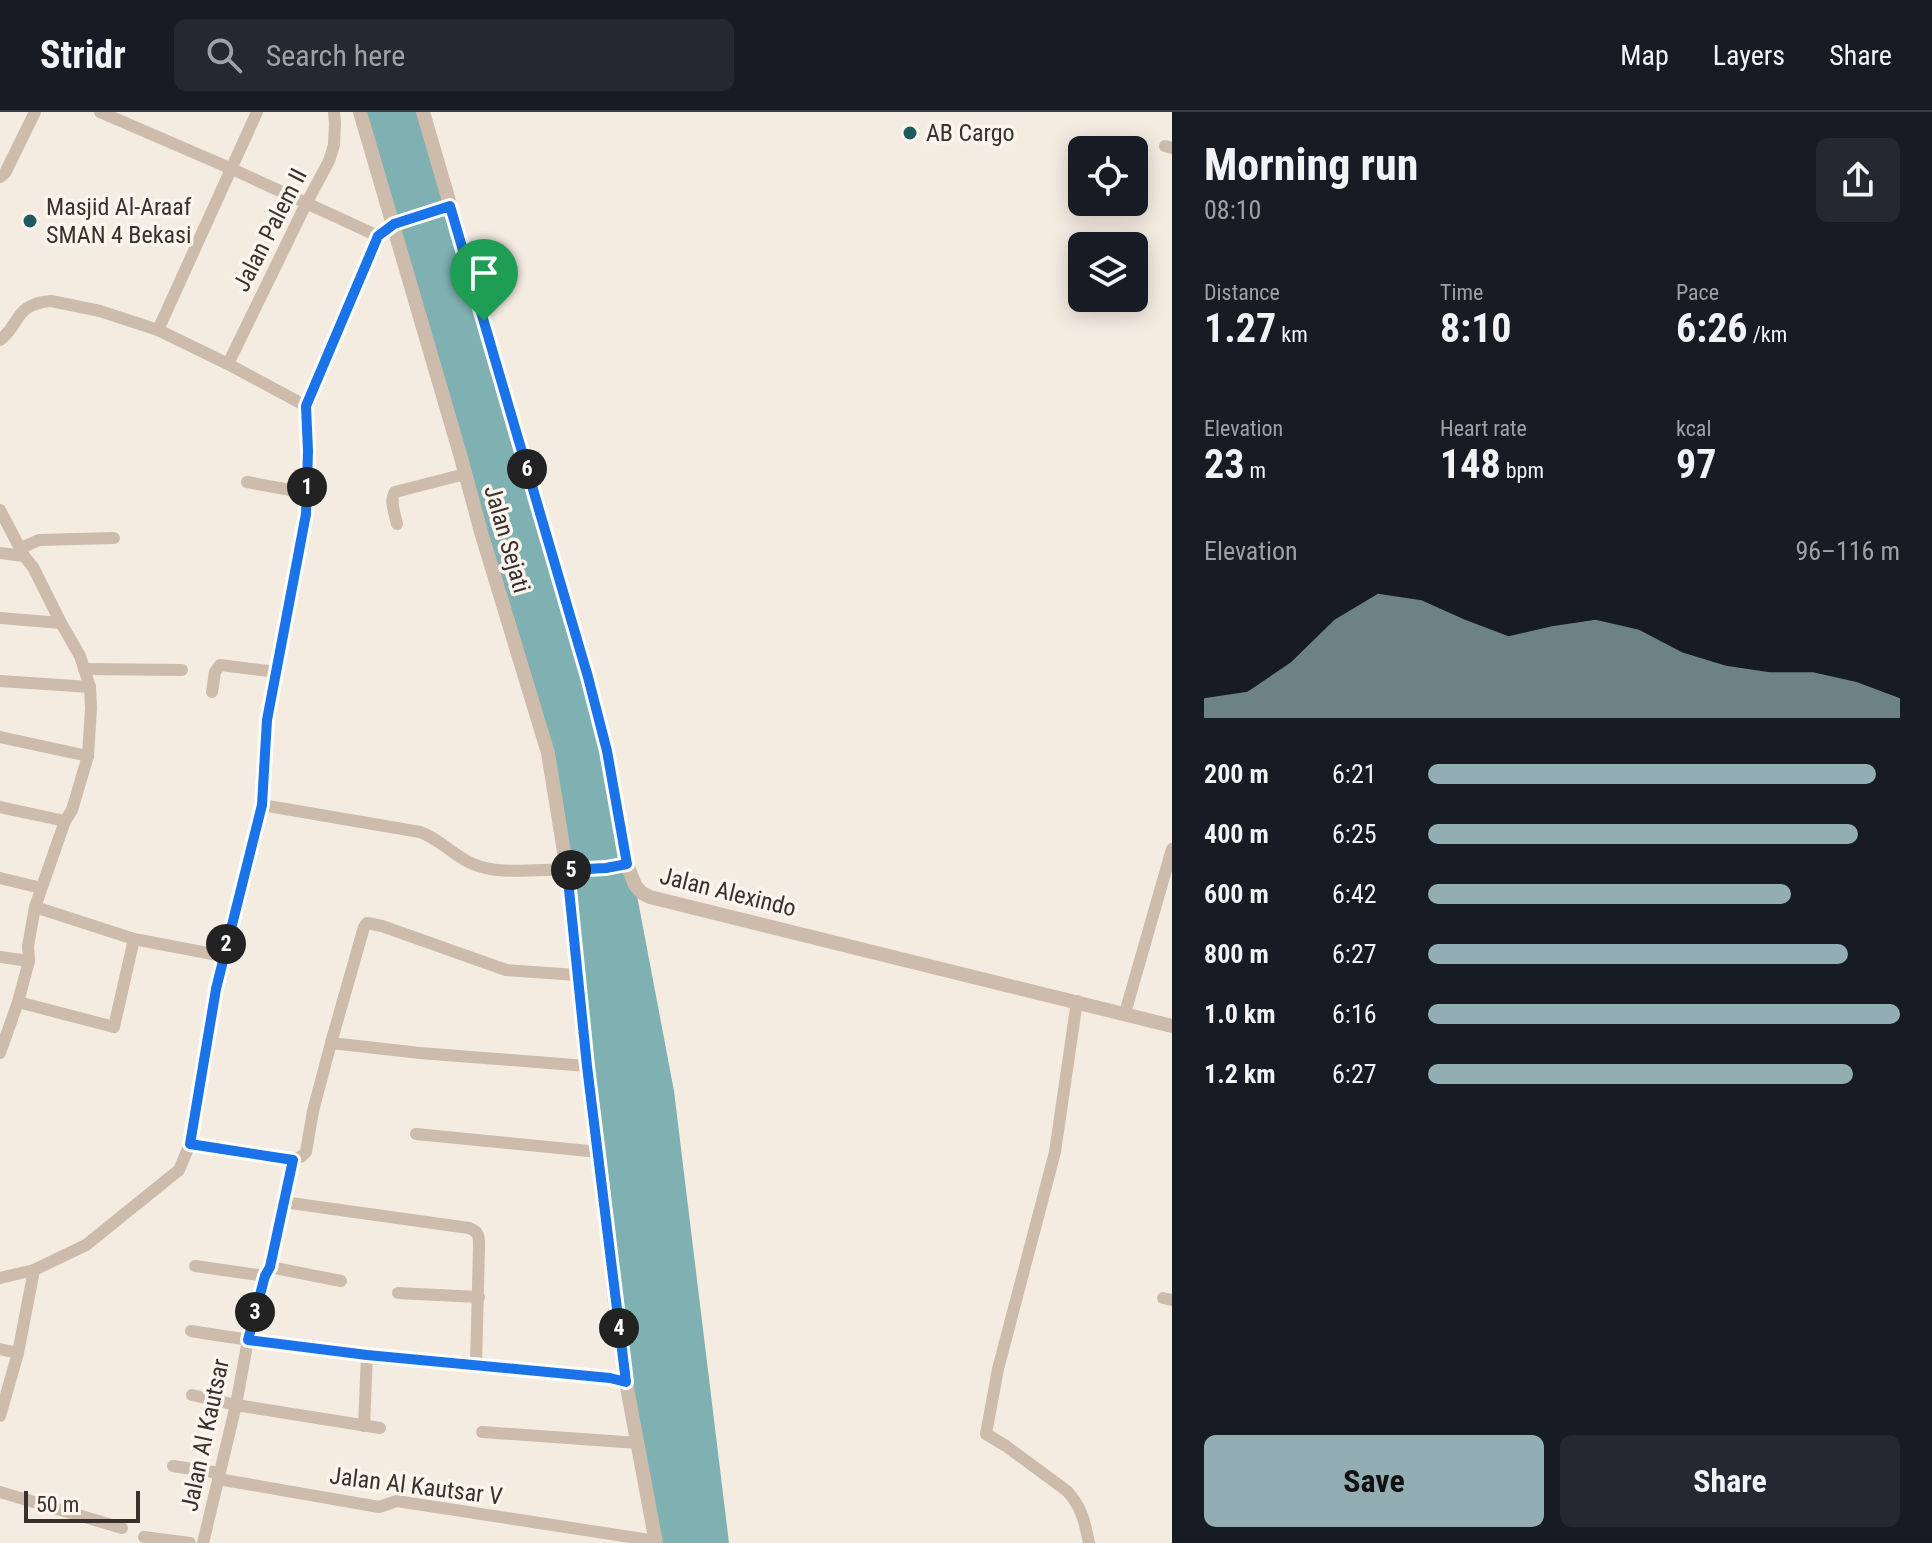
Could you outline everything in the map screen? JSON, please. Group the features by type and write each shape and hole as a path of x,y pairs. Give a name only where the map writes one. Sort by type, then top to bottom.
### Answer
{"street":[{"path":"0,177 5,173 35,112"},
{"path":"100,112 378,236"},
{"path":"158,330 257,112"},
{"name":"Jalan Palem II","path":"228,364 332,155 334,112"},
{"name":"Jalan Sejati","path":"360,112 400,222 465,474 548,753 573,870 577,975 616,1312 656,1542"},
{"name":"Jalan Alexindo","path":"423,112 444,209 588,677 607,751 627,864 635,885 650,897 1172,1026"},
{"path":"0,1278 34,1270 86,1245 182,1167 190,1144 223,956 262,805 266,730 303,535 308,451 306,406 378,236 400,222 444,209"},
{"path":"0,340 23,311 43,301 100,311 158,330 306,406"},
{"path":"397,524 392,500 395,492 465,474"},
{"path":"247,482 307,493"},
{"path":"0,510 80,656 90,687 91,708 88,756 72,810 65,821 35,907 28,946 29,961 0,1053"},
{"path":"0,553 22,552 39,540 114,538"},
{"path":"0,618 61,623"},
{"path":"212,692 215,672 220,665 277,672"},
{"path":"84,669 182,670"},
{"path":"0,681 90,687"},
{"path":"0,737 88,756"},
{"path":"262,805 420,832 479,867 506,871 573,870 627,864"},
{"path":"0,807 65,821"},
{"path":"1125,1013 1172,849"},
{"path":"0,878 41,888"},
{"path":"35,907 134,939 223,956"},
{"name":"Jalan Al Kautsar","path":"203,1543 248,1340 293,1160 306,1152 313,1111 364,927 367,923 382,926 506,970 577,975"},
{"path":"18,1002 114,1027 134,939"},
{"path":"0,957 29,961"},
{"path":"1077,1001 1055,1152 998,1369 986,1434 1074,1498 1085,1518 1089,1543"},
{"path":"331,1043 587,1066"},
{"path":"416,1134 599,1152"},
{"path":"190,1144 293,1160"},
{"path":"283,1202 476,1231 479,1297 476,1364"},
{"path":"195,1266 341,1281"},
{"path":"0,1416 18,1353 34,1270"},
{"path":"398,1293 479,1297"},
{"path":"191,1331 367,1355 626,1382"},
{"path":"0,1349 18,1353"},
{"path":"364,1426 367,1355"},
{"path":"192,1395 380,1428"},
{"path":"482,1432 638,1443"},
{"name":"Jalan Al Kautsar V","path":"173,1466 379,1507 397,1501 656,1542"},
{"path":"0,1492 122,1528"},
{"path":"144,1537 190,1543"}],"water":[{"path":"361,112 423,112 576,638 635,885 674,1091 729,1543 656,1543 626,1382 549,759"}],"place":[{"name":"AB Cargo","path":"910,133"},
{"name":"Masjid Al-Araaf SMAN 4 Bekasi","path":"30,221"}],"route":[{"path":"450,206 484,321 588,677 607,751 627,864 567,870 587,1066 626,1382 248,1340 270,1267 293,1160 190,1144 223,956 262,805 267,720 306,514 306,406 378,236 394,224 450,206"}]}
